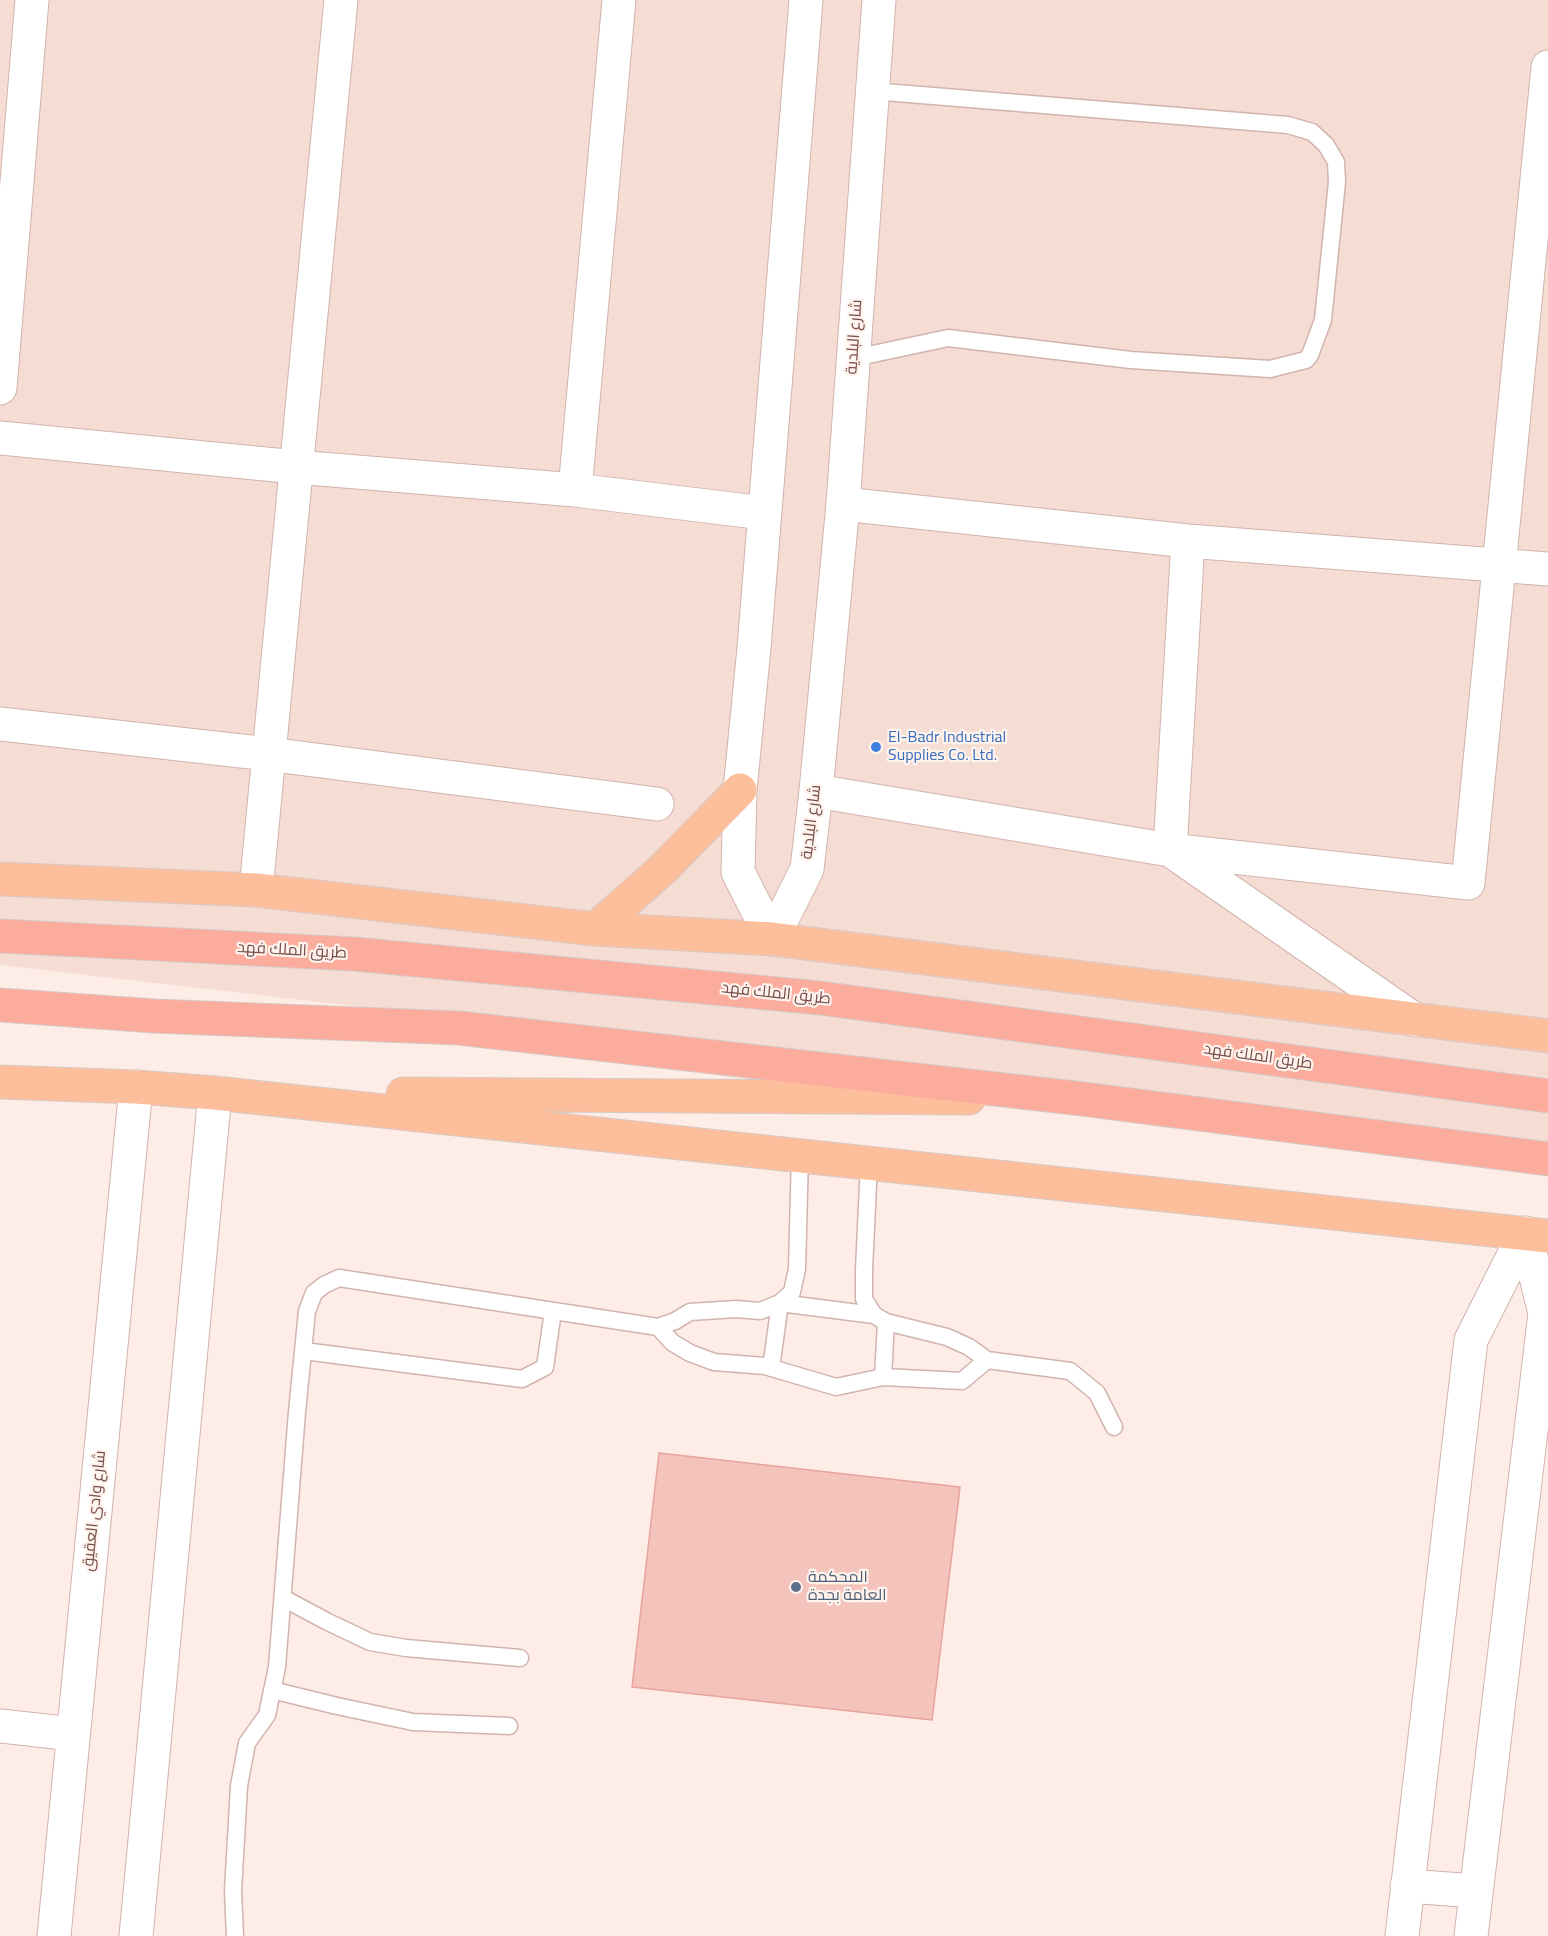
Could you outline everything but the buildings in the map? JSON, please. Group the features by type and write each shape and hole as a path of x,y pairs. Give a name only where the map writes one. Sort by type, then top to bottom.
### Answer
{"highway":[{"name":"طريق الملك فهد","path":"0,936 354,954 820,998 1548,1096"},
{"path":"0,1005 154,1016 459,1028 1083,1099 1548,1159"}],"main road":[{"path":"595,929 663,869 740,790"},
{"path":"8,880 256,890 595,929 772,939 1548,1036"},
{"path":"0,1082 136,1087 215,1093 1537,1234"},
{"path":"215,1093 1083,1099"}],"street":[{"path":"0,388 32,0"},
{"path":"256,890 341,0"},
{"path":"575,490 619,0"},
{"path":"772,939 738,872 740,790 806,0"},
{"name":"شارع البلدية","path":"772,939 807,869 816,791 843,504 879,0"},
{"path":"816,791 1170,850 1468,883 1500,566 1537,303 1548,67"},
{"path":"0,438 296,467 575,490 764,513"},
{"path":"843,504 1188,541 1548,569"},
{"path":"1170,850 1188,541"},
{"path":"0,724 268,754 657,804"},
{"path":"1170,850 1415,1020"},
{"name":"شارع وادي العقيق","path":"54,1936 136,1087"},
{"path":"136,1936 215,1093"},
{"path":"1402,1936 1471,1340 1537,1234"},
{"path":"1471,1936 1545,1313 1537,1234"},
{"path":"0,1726 73,1734"},
{"path":"1407,1886 1476,1891"}],"lane":[{"path":"854,358 948,339 1131,360 1270,369 1306,360 1323,320 1337,182 1336,162 1326,145 1312,132 1288,125 872,91"},
{"path":"235,1936 233,1890 239,1786 248,1743 267,1715 277,1667 304,1351 308,1311 314,1293 339,1278 658,1327 690,1312 736,1309 760,1311 780,1303 792,1292 796,1269 800,1155"},
{"path":"869,1163 864,1299 880,1318 882,1377"},
{"path":"780,1303 880,1318 947,1337 969,1347 987,1360 1070,1371 1097,1393 1114,1426"},
{"path":"771,1368 780,1303"},
{"path":"304,1351 522,1378 545,1367 553,1311"},
{"path":"658,1327 672,1343 714,1362 771,1368 836,1387 882,1377 962,1381 987,1360"},
{"path":"283,1598 326,1622 370,1642 406,1648 520,1658"},
{"path":"272,1690 337,1707 413,1722 509,1726"}],"shaded area":[{"path":"0,0 1548,0 1548,1144 0,965"}],"place":[{"name":"El-Badr Industrial Supplies Co. Ltd.","path":"876,747"},
{"name":"المحكمة العامة بجدة","path":"796,1587"}]}
